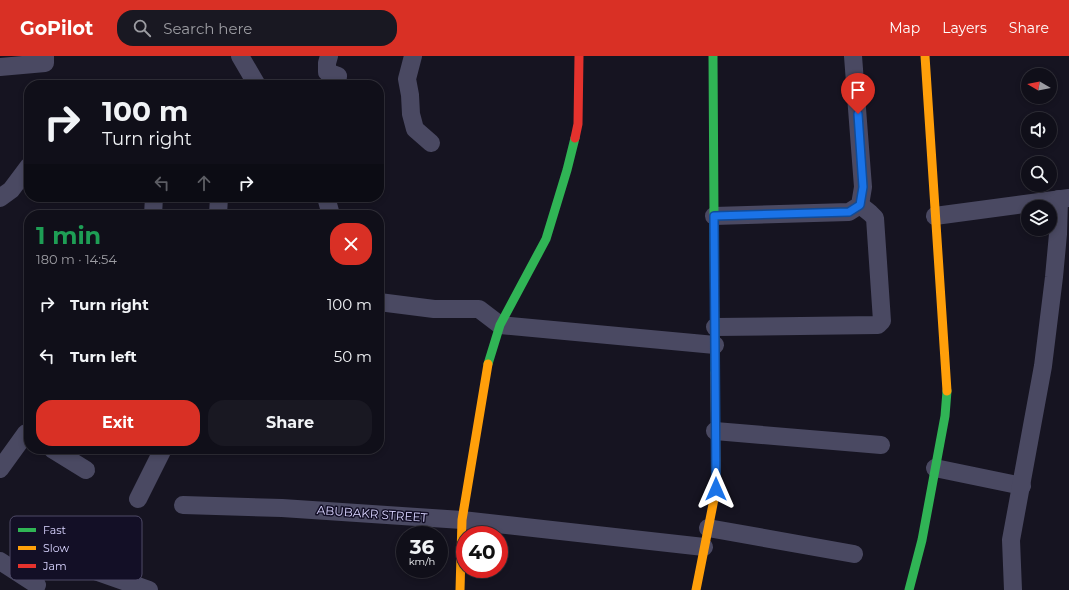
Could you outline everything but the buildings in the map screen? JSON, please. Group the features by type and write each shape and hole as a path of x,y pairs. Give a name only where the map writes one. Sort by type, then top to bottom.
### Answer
{"street":[{"path":"0,67 45,63 44,56"},
{"path":"240,56 254,80"},
{"path":"329,56 327,72 338,76 338,80"},
{"path":"413,56 407,79 411,114 415,129 431,143"},
{"path":"460,590 462,520 489,358 500,325 546,239 568,170 578,124 579,56"},
{"path":"696,590 716,489 713,56"},
{"path":"714,216 849,212 860,205 863,187 853,56"},
{"path":"909,590 922,540 945,416 947,395 925,56"},
{"path":"0,198 12,190 24,173"},
{"path":"935,216 1064,198 1058,234 1043,366 1011,540 1013,590"},
{"path":"715,327 878,325 881,323 875,218 870,212 860,205"},
{"path":"384,303 434,309 478,308 500,325 715,345"},
{"path":"715,431 881,445"},
{"path":"0,469 24,437"},
{"path":"60,454 86,470"},
{"path":"138,499 160,454"},
{"path":"935,468 1022,486"},
{"name":"ABUBAKR STREET","path":"183,505 282,508 462,520 704,548"},
{"path":"708,528 854,554"},
{"path":"0,561 10,567"},
{"path":"29,580 37,585"},
{"path":"121,580 149,590"}],"traffic: fast":[{"path":"713,56 715,373"},
{"path":"488,364 500,325 546,239 575,138"},
{"path":"909,590 922,540 945,416 947,391"}],"traffic: slow":[{"path":"925,56 947,391"},
{"path":"460,590 462,520 488,364"},
{"path":"696,590 716,489 715,373"}],"traffic: jam":[{"path":"575,138 578,124 579,56"}],"route":[{"path":"716,489 714,216 849,212 860,205 863,187 858,114"}]}
